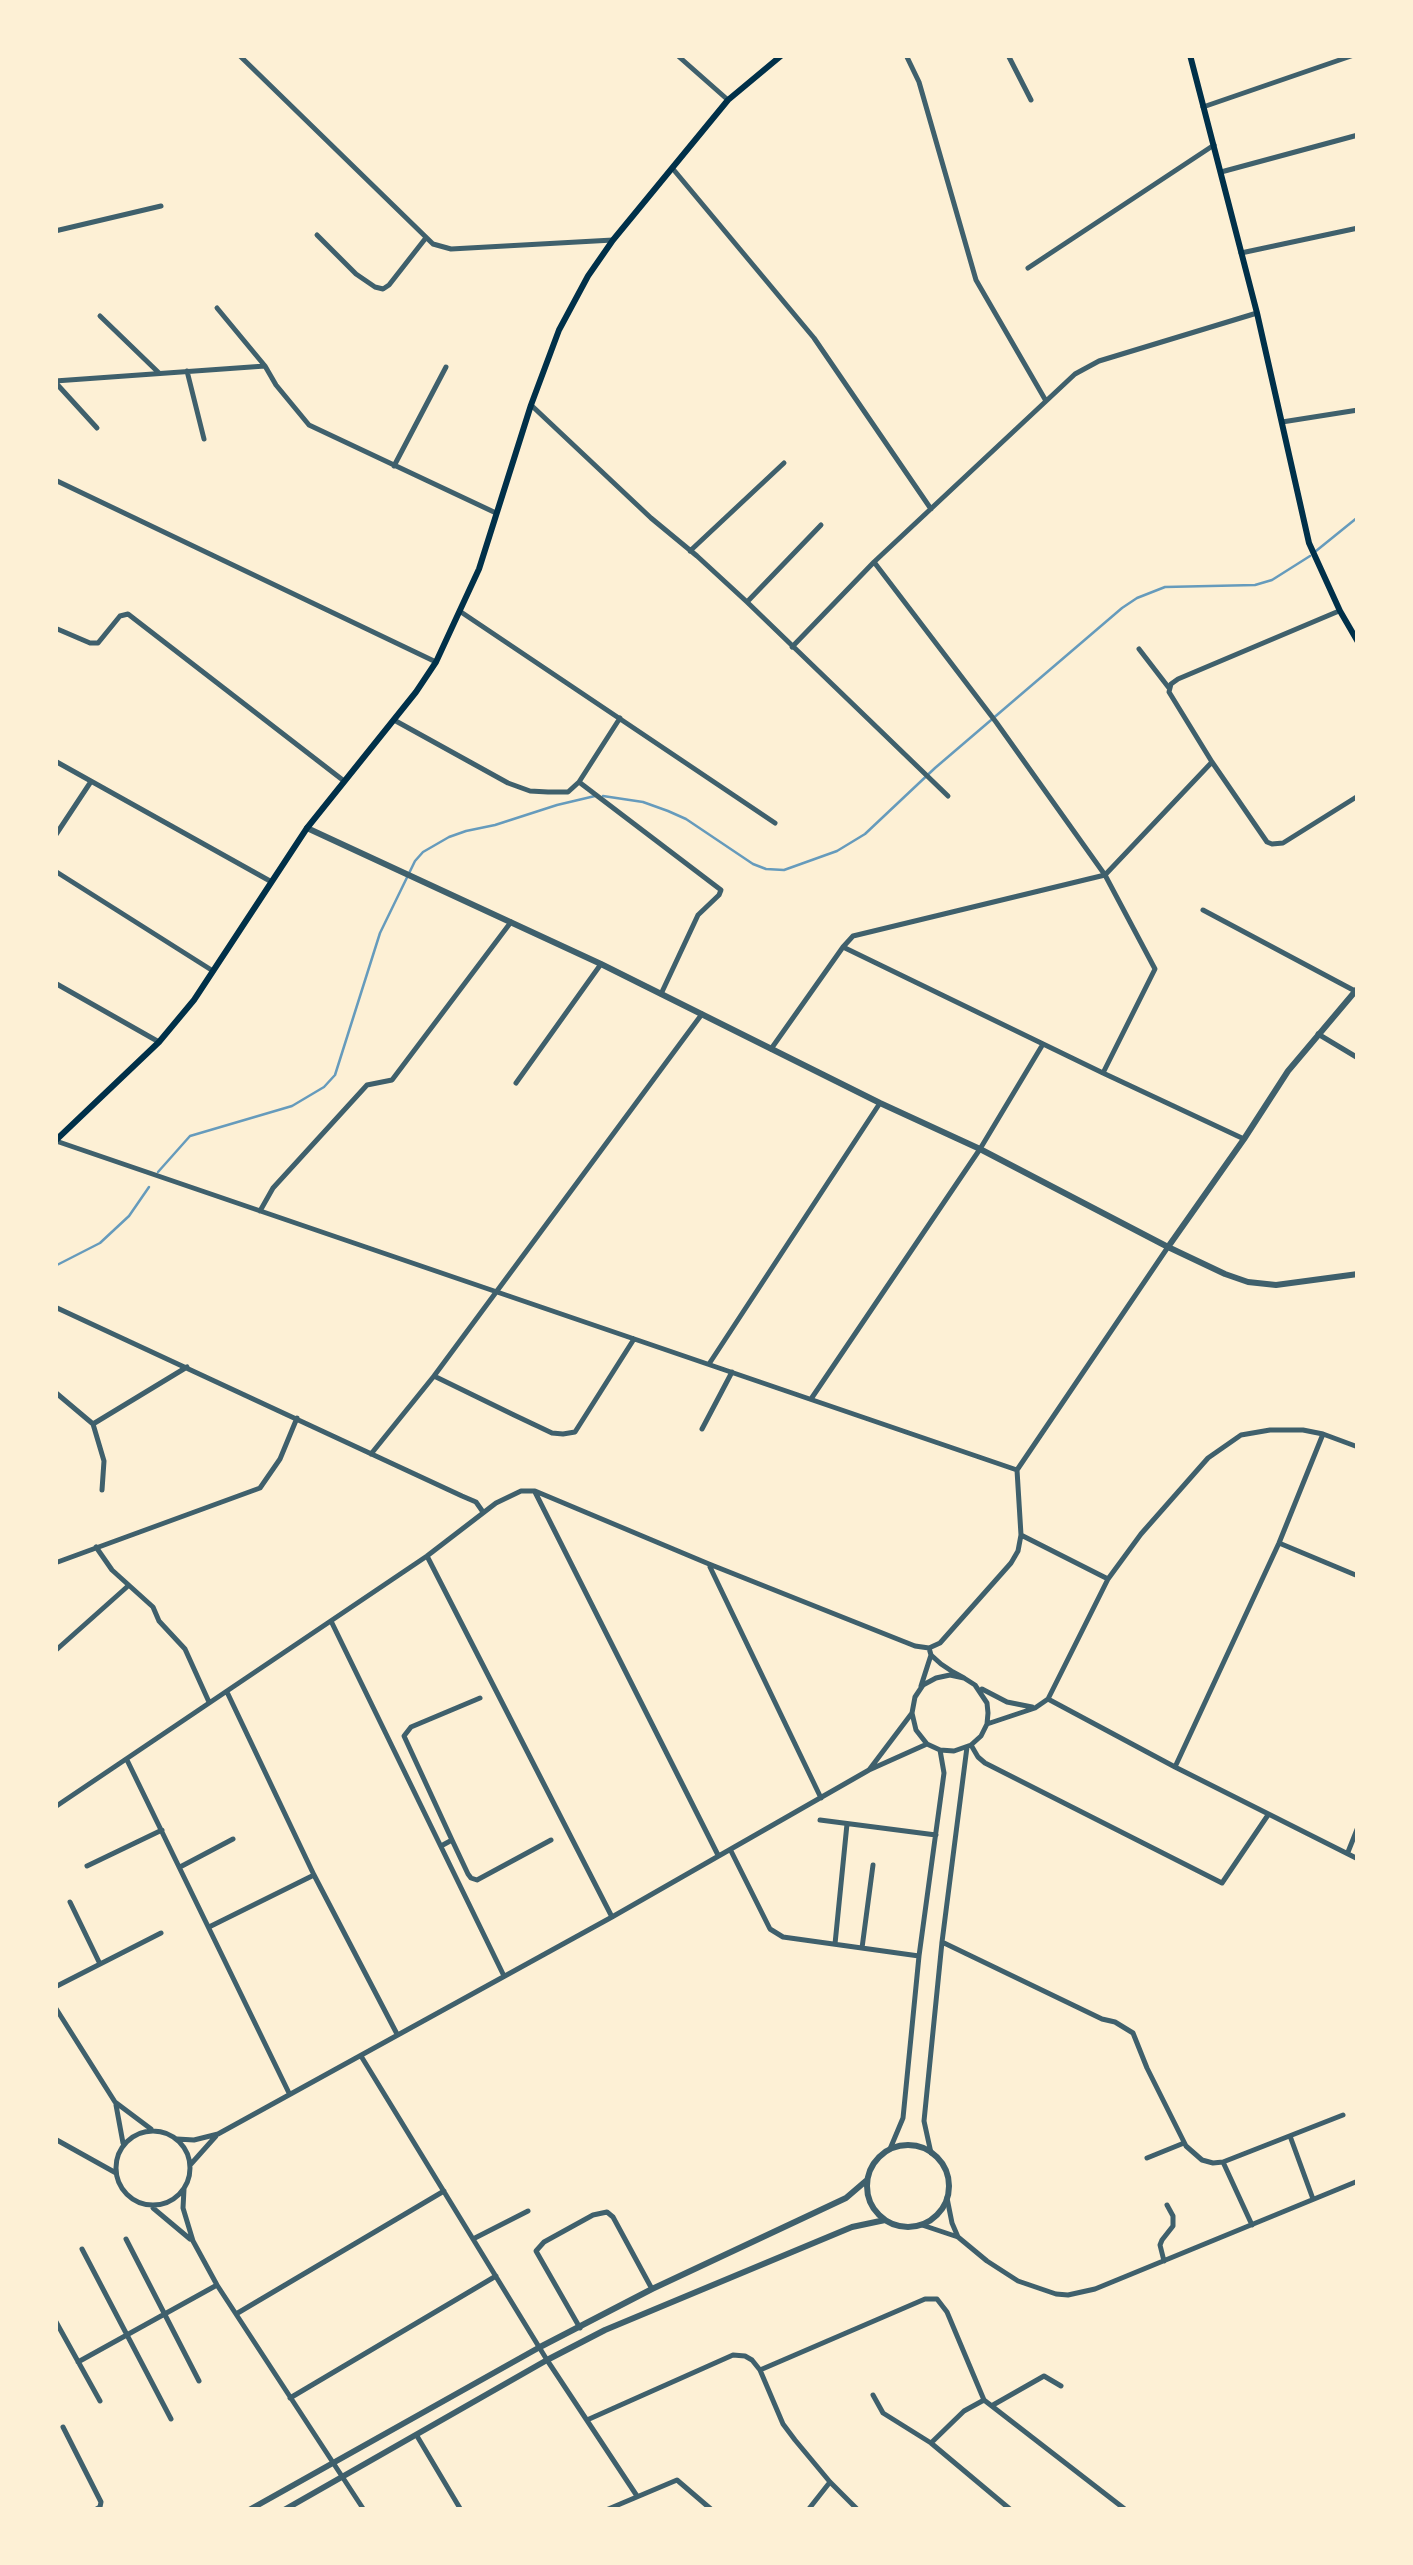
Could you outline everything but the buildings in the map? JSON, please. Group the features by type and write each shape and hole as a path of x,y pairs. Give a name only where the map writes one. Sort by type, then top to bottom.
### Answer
{"main road":[{"path":"55,1141 159,1042 214,972 307,828 436,662 479,569 559,330 588,276 728,100 782,55"},
{"path":"1190,55 1257,312 1308,543 1358,642"}],"street":[{"path":"240,55 425,239 442,248 613,240"},
{"path":"677,55 728,100"},
{"path":"906,55 919,82 976,280 1046,400"},
{"path":"1008,55 1031,100"},
{"path":"1204,106 1354,55"},
{"path":"1221,172 1358,134"},
{"path":"1028,268 1214,145"},
{"path":"673,170 814,338 932,510"},
{"path":"55,231 161,206"},
{"path":"1241,252 1358,228"},
{"path":"316,235 356,274 383,289 425,239"},
{"path":"217,308 309,425 497,514"},
{"path":"792,647 874,562 1075,374 1100,361 1257,312"},
{"path":"100,316 160,373"},
{"path":"55,382 265,366"},
{"path":"394,466 446,368"},
{"path":"187,371 204,439"},
{"path":"55,382 96,428"},
{"path":"531,405 747,602 948,796"},
{"path":"1282,422 1358,410"},
{"path":"690,550 784,463"},
{"path":"55,480 436,662"},
{"path":"747,602 822,525"},
{"path":"874,562 996,722 1105,875 1155,969 1103,1073"},
{"path":"1170,688 1178,679 1340,610"},
{"path":"461,612 775,823"},
{"path":"55,628 98,643 120,616 128,614 345,782"},
{"path":"1139,649 1170,688 1170,696 1263,838 1272,844 1283,843 1358,796"},
{"path":"394,720 508,783 530,791 568,792 579,782 620,718"},
{"path":"55,761 270,881"},
{"path":"771,1048 853,936 1105,875 1212,762"},
{"path":"55,836 90,782"},
{"path":"579,782 721,890 698,915 661,994"},
{"path":"307,828 601,964 1225,1274 1276,1285 1358,1274"},
{"path":"55,871 214,972"},
{"path":"976,1684 987,1703 987,1724 981,1736 970,1746 954,1751 928,1744 916,1730 912,1712 915,1697 930,1652 1011,1564 1018,1551 1021,1535 1017,1470 1288,1071 1356,989 1203,910"},
{"path":"260,1211 273,1188 367,1085 392,1080 511,922"},
{"path":"843,946 1244,1139"},
{"path":"516,1083 601,964"},
{"path":"55,983 159,1042"},
{"path":"371,1454 434,1376 702,1014"},
{"path":"1318,1034 1358,1058"},
{"path":"811,1399 980,1149 1043,1044"},
{"path":"708,1364 880,1103"},
{"path":"55,1141 1017,1470"},
{"path":"55,1306 476,1502 482,1512"},
{"path":"434,1376 552,1432 575,1432 634,1339"},
{"path":"93,1424 187,1368"},
{"path":"702,1430 732,1372"},
{"path":"55,1392 93,1424 104,1461 102,1490"},
{"path":"55,1563 260,1488 280,1459 297,1418"},
{"path":"987,1724 1048,1700 1108,1579 1141,1534 1208,1458 1242,1436 1270,1430 1303,1430 1358,1447"},
{"path":"1175,1767 1280,1543 1323,1434"},
{"path":"55,1807 332,1622 482,1512 521,1491 535,1491 930,1652 952,1672 1007,1702 1035,1708"},
{"path":"535,1491 718,1856"},
{"path":"1021,1535 1108,1579"},
{"path":"1280,1543 1358,1576"},
{"path":"96,1547 112,1570 152,1607 185,1649 208,1702"},
{"path":"427,1556 612,1917"},
{"path":"709,1564 821,1798"},
{"path":"55,1651 128,1586"},
{"path":"332,1622 504,1976"},
{"path":"915,1697 936,1678 964,1678"},
{"path":"227,1692 314,1875 398,2034"},
{"path":"480,1698 410,1727 404,1736 468,1874 477,1880 551,1840"},
{"path":"1048,1700 1358,1859"},
{"path":"869,1770 912,1712"},
{"path":"56,2012 115,2102 151,2129 177,2139 194,2140 218,2134 869,1770 928,1744"},
{"path":"970,1746 986,1763 1222,1883 1268,1815"},
{"path":"931,2153 924,2121 942,1942 970,1746"},
{"path":"249,2510 652,2289 846,2198 867,2180 875,2162 890,2149 903,2118 919,1956 944,1774 940,1750"},
{"path":"127,1760 289,2094"},
{"path":"820,1820 936,1835"},
{"path":"836,1944 847,1824"},
{"path":"1347,1854 1358,1827"},
{"path":"87,1866 162,1830"},
{"path":"180,1867 233,1838"},
{"path":"441,1846 452,1840"},
{"path":"731,1850 770,1929 783,1937 919,1956"},
{"path":"862,1948 874,1865"},
{"path":"209,1926 314,1875"},
{"path":"70,1902 100,1964"},
{"path":"55,1987 161,1933"},
{"path":"942,1942 1133,2033 1184,2143 1202,2160 1223,2162 1343,2115"},
{"path":"361,2056 547,2360 637,2496"},
{"path":"115,2102 124,2144"},
{"path":"151,2129 124,2144 116,2162 118,2180 125,2193 152,2206 192,2241"},
{"path":"218,2134 191,2164 184,2189 192,2241 364,2510"},
{"path":"1290,2136 1313,2200"},
{"path":"55,2138 116,2172"},
{"path":"177,2139 191,2164"},
{"path":"1147,2158 1184,2143"},
{"path":"867,2180 868,2198 878,2214 897,2226 922,2224 942,2210 949,2188 944,2168 931,2153 918,2147 890,2149"},
{"path":"1223,2162 1252,2225"},
{"path":"922,2224 958,2237 1018,2281 1056,2294 1068,2294 1096,2290 1358,2181"},
{"path":"152,2206 169,2202 184,2189"},
{"path":"236,2314 444,2191"},
{"path":"947,2198 958,2237"},
{"path":"1164,2261 1160,2245 1174,2226 1167,2205"},
{"path":"473,2239 528,2210"},
{"path":"580,2328 536,2251 544,2242 593,2215 608,2212 613,2217 652,2289"},
{"path":"284,2510 605,2330 852,2227 885,2220"},
{"path":"126,2240 200,2382"},
{"path":"82,2249 172,2419"},
{"path":"290,2398 496,2276"},
{"path":"78,2362 217,2285"},
{"path":"760,2370 924,2299 937,2299 984,2400 1126,2510"},
{"path":"55,2320 100,2402"},
{"path":"587,2420 732,2355 744,2356 760,2370 783,2424 858,2510"},
{"path":"993,2406 1044,2376 1061,2386"},
{"path":"874,2395 883,2413 931,2443 1011,2510"},
{"path":"931,2443 964,2411 984,2400"},
{"path":"63,2428 101,2502 95,2510"},
{"path":"417,2436 461,2510"},
{"path":"606,2510 677,2480 712,2510"},
{"path":"808,2510 830,2482"}],"waterway":[{"path":"1316,551 1358,517"},
{"path":"603,796 643,802 668,811 753,864 784,870 837,851 865,834 935,768 1137,598 1165,587 1255,585 1272,580 1310,556"},
{"path":"158,1172 190,1136 292,1106 324,1087 335,1075 380,933 423,852 466,831 595,796"},
{"path":"55,1266 100,1243 129,1216 149,1187"}]}
